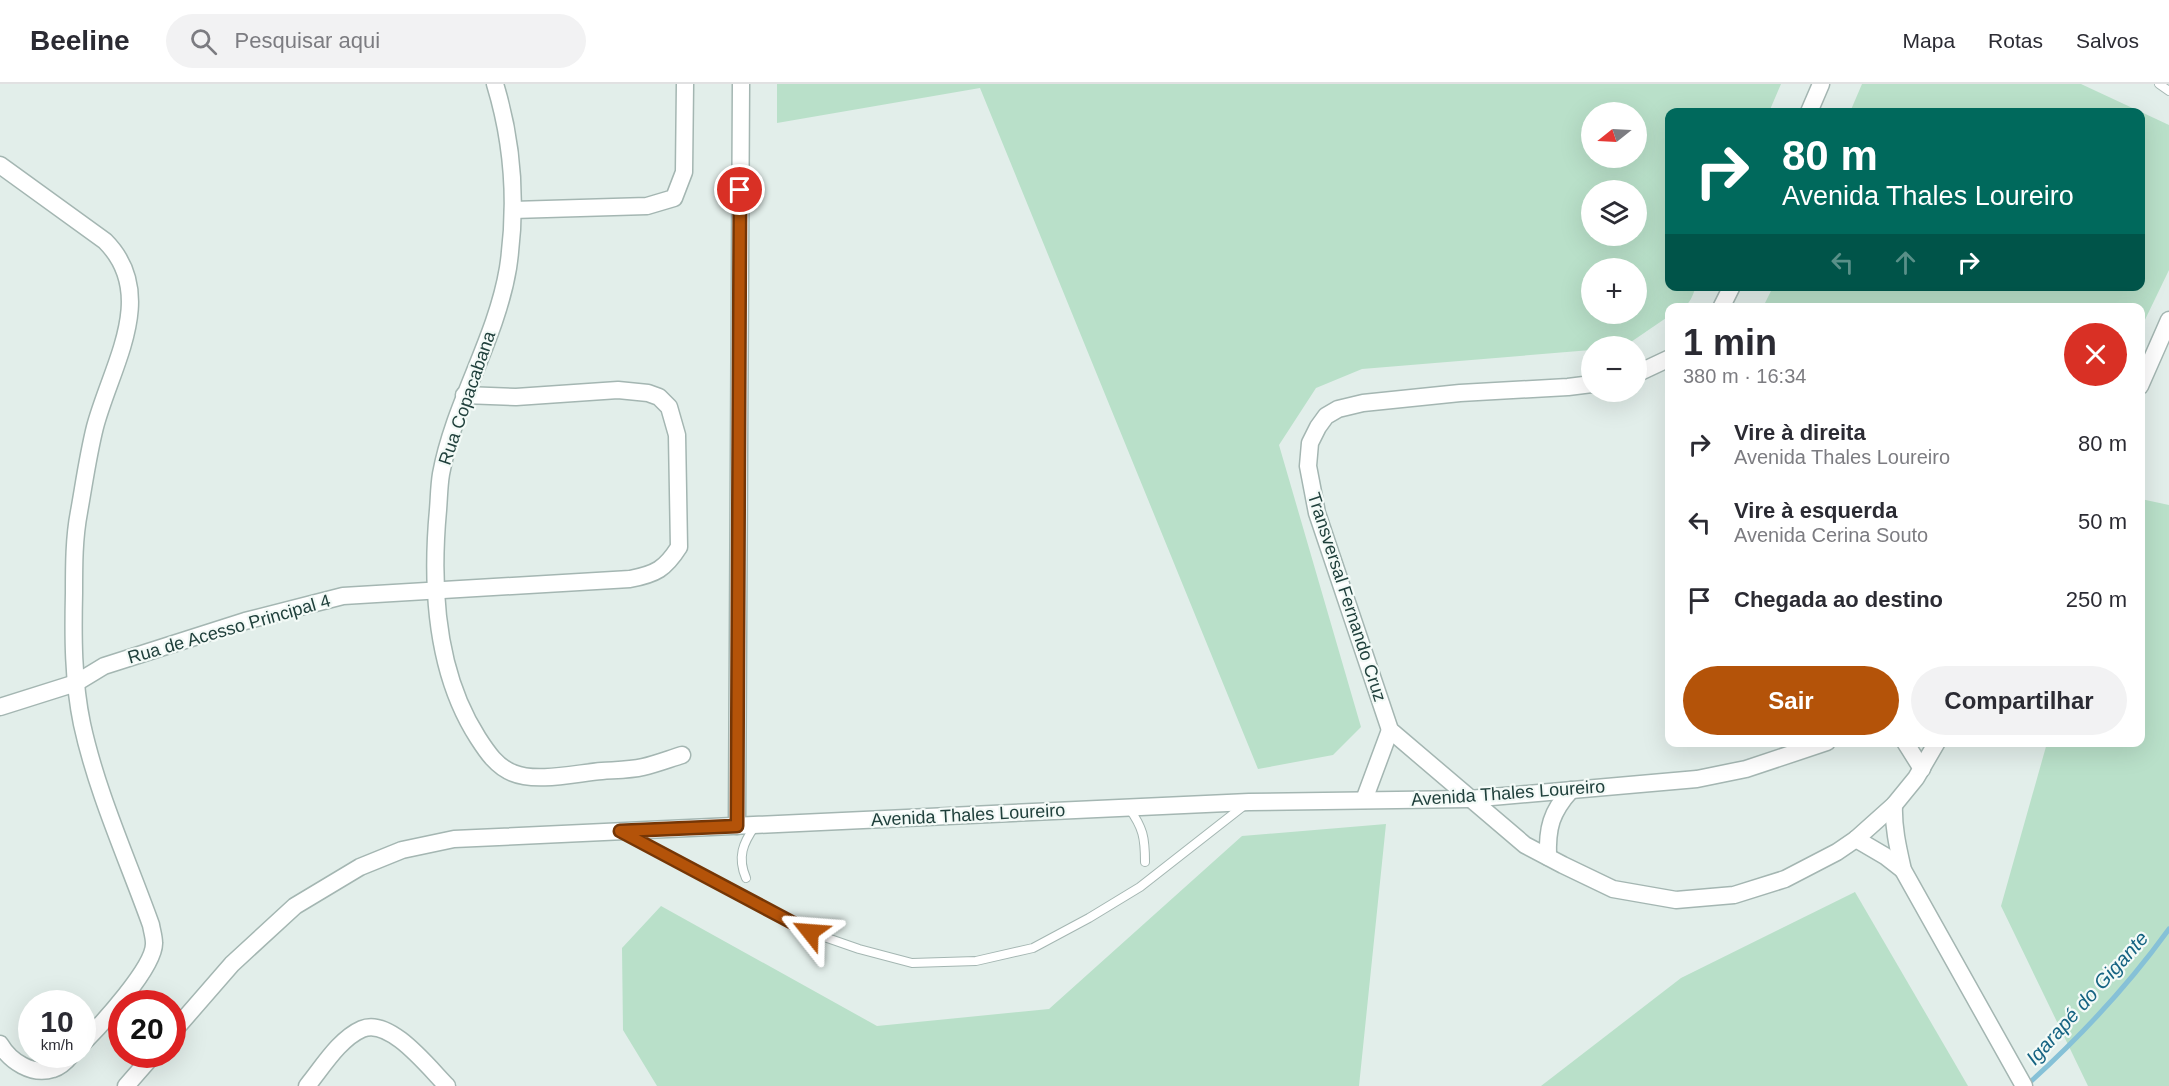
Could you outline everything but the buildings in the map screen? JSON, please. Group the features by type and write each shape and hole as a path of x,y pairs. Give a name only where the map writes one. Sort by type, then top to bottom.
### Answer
{"street":[{"name":"Rua Copacabana","path":"495,84 512,171 513,210 508,269 495,319 464,395 441,475 436,530 436,589 442,640 456,695 468,723 485,749 506,770 515,775 535,777 641,768 682,756"},
{"path":"513,210 648,206 674,198 684,172 685,84"},
{"path":"737,826 741,84"},
{"path":"1811,108 1821,84"},
{"path":"0,165 105,241 117,252 129,282 130,316 95,427 75,532 76,683 82,723 99,786 142,901 154,944 152,956 143,972 96,1030"},
{"path":"2145,375 2169,320"},
{"path":"1647,369 1665,360"},
{"name":"Transversal Fernando Cruz","path":"1581,385 1460,393 1363,403 1338,409 1326,416 1318,427 1310,443 1308,466 1317,513 1390,730 1525,845 1548,850 1613,889 1676,900 1734,895 1785,879 1837,852 1856,839 1894,805 1922,769 1933,747"},
{"name":"Rua de Acesso Principal 4","path":"0,707 76,683 104,666 245,621 343,596 630,579 647,576 669,562 680,547 677,435 669,406 659,397 648,393 618,390 516,397 464,395"},
{"path":"1364,800 1390,730"},
{"name":"Avenida Thales Loureiro","path":"186,1017 232,964 295,906 360,867 402,850 454,839 1249,802 1469,799 1696,779 1746,770 1813,747"},
{"path":"1908,747 1922,769"},
{"path":"1548,850 1551,822 1558,804 1571,790"},
{"path":"1894,805 1893,818 1897,847 1903,870 2024,1086"},
{"path":"1856,839 1903,870"},
{"path":"307,1086 343,1043 364,1028 378,1028 399,1037 447,1086"},
{"path":"0,1044 18,1063"},
{"path":"30,1068 39,1070 55,1068"},
{"path":"126,1086 142,1068"}],"lane":[{"path":"2159,84 2169,91"},
{"path":"620,831 810,932 859,949 912,963 976,961 1033,948 1089,918 1140,887 1249,802"},
{"path":"1130,808 1141,825 1145,838 1146,862"},
{"path":"746,878 742,868 743,845 756,826"}],"green space":[{"path":"777,84 1781,84 1771,108 1665,108 1665,291 1694,291 1689,303 1665,303 1665,319 1640,336 1581,336 1581,351 1362,369 1316,388 1279,445 1361,727 1333,755 1258,769 980,88 777,123"},
{"path":"1862,84 2081,84 2133,108 1852,108"},
{"path":"2145,114 2169,125 2169,270 2145,320 2145,303 1765,303 1771,291 2145,291"},
{"path":"2145,500 2169,505 2169,1086 2088,1086 2001,906 2046,747 2145,747"},
{"path":"1386,824 1359,1086 657,1086 623,1030 622,948 661,906 877,1026 1049,1009 1242,836"},
{"path":"1855,892 1968,1086 1541,1086 1681,978"}],"waterway":[{"name":"Igarapé do Gigante","path":"2027,1085 2102,1011 2169,929"}],"route":[{"path":"740,190 737,826 620,831 810,932"}]}
